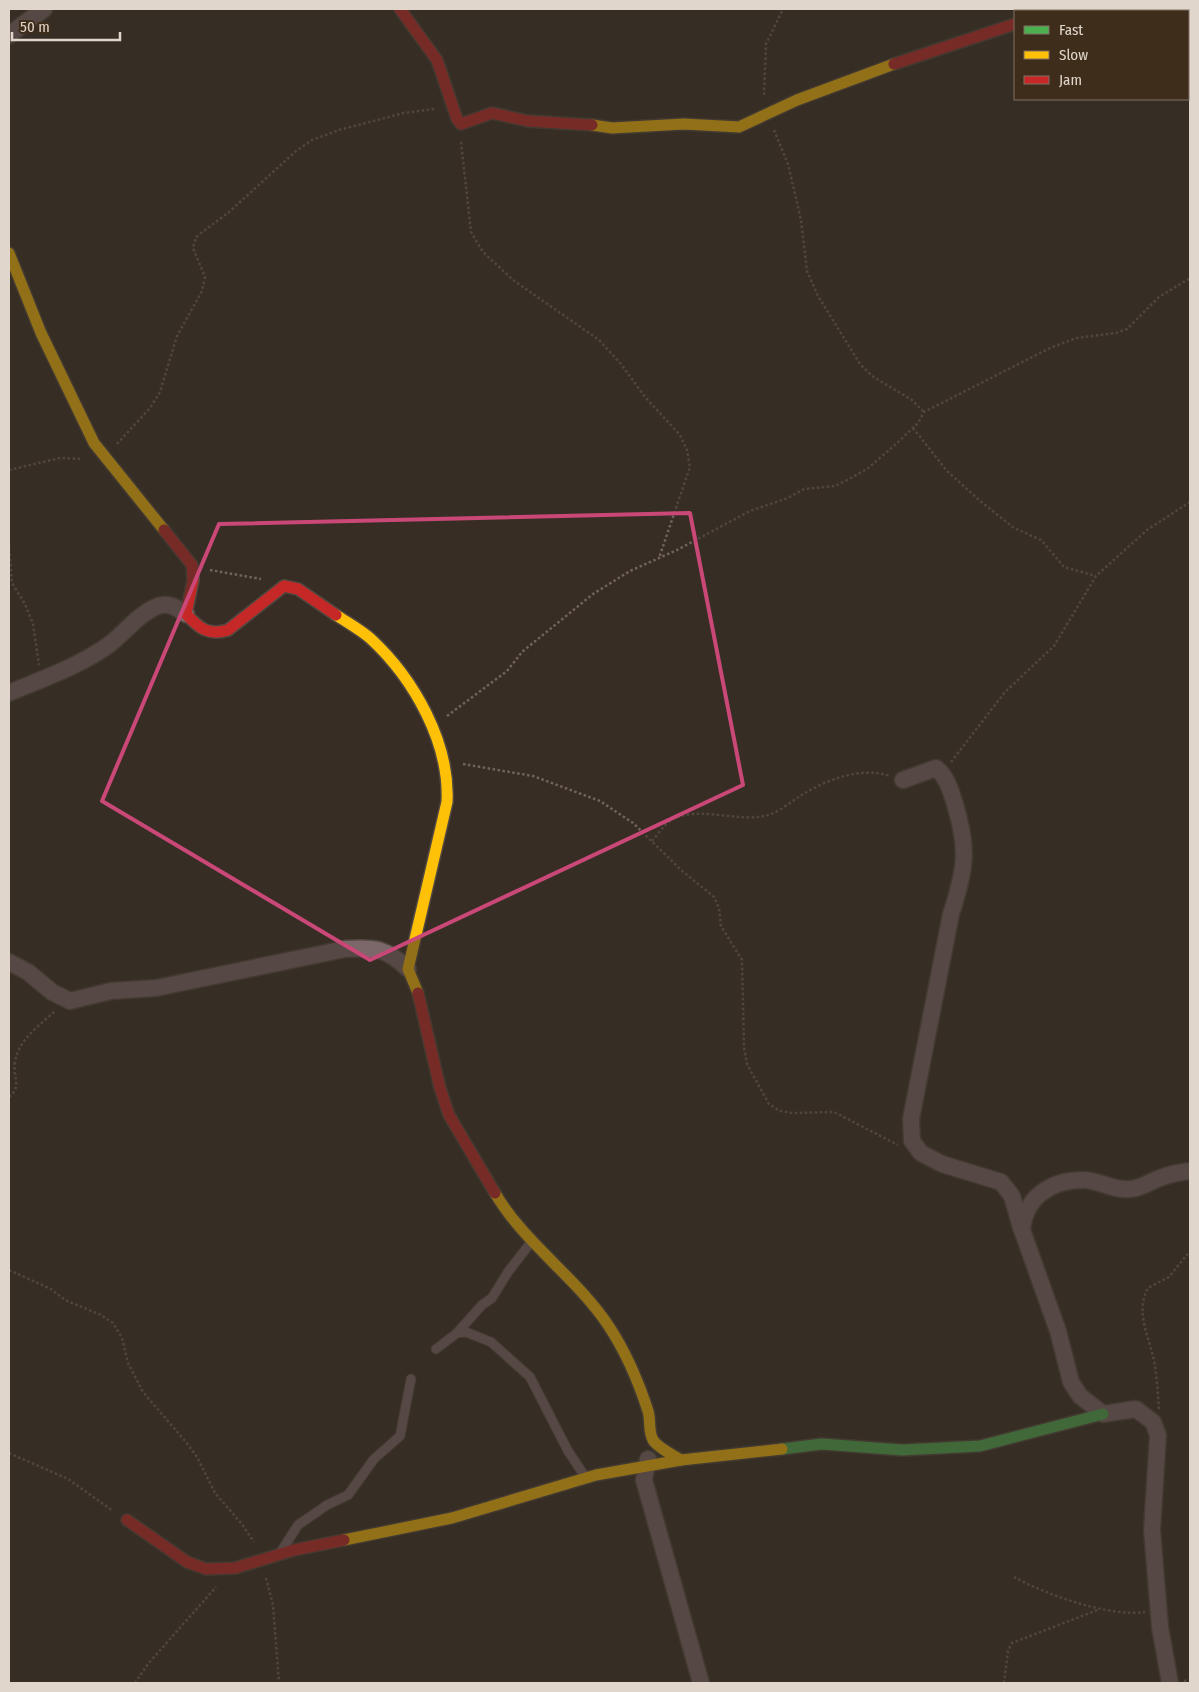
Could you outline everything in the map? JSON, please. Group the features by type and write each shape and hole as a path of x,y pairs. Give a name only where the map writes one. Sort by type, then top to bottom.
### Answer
{"street":[{"path":"9,35 44,9"},
{"path":"400,9 410,26 432,51 440,64 460,124 492,113 528,121 567,122 612,128 684,124 708,128 740,127 870,72 1014,24"},
{"path":"9,253 41,333 94,443 192,565 193,580 186,614"},
{"path":"9,693 82,660 109,645 150,610 160,605 172,605 186,614 206,632 216,633 230,630 272,592 284,586 298,589 370,638 414,691 432,728 444,762 448,784 447,802 408,969"},
{"path":"903,780 936,768 946,778 963,831 965,846 959,889 951,914 911,1118 912,1141 921,1153 942,1164 1001,1182 1012,1196 1025,1242 1058,1331 1071,1382 1080,1396 1103,1414"},
{"path":"9,962 28,972 52,992 70,1001 111,991 156,988 345,949 367,947 393,954 408,969 418,992 440,1088 449,1115 506,1212 591,1302 623,1350 638,1379 650,1417 649,1426 654,1442 646,1466 644,1480 700,1683"},
{"path":"1025,1242 1022,1230 1023,1218 1029,1205 1038,1194 1048,1188 1063,1182 1084,1180 1115,1189 1132,1189 1160,1178 1190,1172"},
{"path":"127,1520 187,1562 206,1569 234,1568 280,1554 452,1518 587,1478 646,1466 681,1460 822,1444 902,1450 980,1446 1103,1414 1136,1409 1153,1422 1158,1435 1152,1530 1159,1610 1170,1683"},
{"path":"654,1442 681,1460"}],"lane":[{"path":"436,1349 457,1333 482,1305 492,1298 508,1272 532,1241"},
{"path":"457,1333 466,1332 491,1342 530,1377 541,1395 568,1451 587,1478"},
{"path":"280,1554 298,1525 327,1505 348,1495 374,1459 400,1436 412,1379"}],"path":[{"path":"783,9 770,35 765,52 764,95 768,114 788,164 801,220 807,271 818,296 860,364 872,376 912,400 924,412"},
{"path":"9,470 70,457 107,461 117,443 150,408 160,392 177,336 202,291 205,278 193,248 196,237 229,212 295,152 312,140 339,130 404,113 453,106"},
{"path":"460,124 471,232 482,252 513,280 599,340 622,364 645,397 680,435 687,450 690,467 658,558"},
{"path":"432,728 507,671 522,652 593,594 630,571 750,511 788,498 804,489 835,486 849,480 867,469 913,428 924,412 1050,348 1076,338 1116,333 1127,329 1159,297 1190,278"},
{"path":"913,428 946,471 979,500 1014,528 1041,540 1064,567 1096,576"},
{"path":"936,768 944,767 952,761 1005,692 1054,646 1096,576 1147,530 1190,502"},
{"path":"9,544 12,583 25,604 37,641 40,679"},
{"path":"192,565 284,586"},
{"path":"444,762 534,776 600,801 633,823 681,870 714,897 719,908 721,926 742,960 742,1003 747,1064 769,1104 780,1111 792,1113 834,1112 888,1140 921,1153"},
{"path":"652,841 672,819 688,815 753,818 766,816 822,784 843,776 875,771 903,780"},
{"path":"9,1097 18,1084 14,1065 22,1044 61,1006 70,1001"},
{"path":"1159,1411 1155,1365 1143,1324 1142,1302 1148,1288 1169,1277 1190,1251"},
{"path":"9,1270 51,1289 65,1300 101,1315 113,1323 122,1338 128,1363 143,1392 197,1457 215,1493 252,1537 273,1605 279,1683"},
{"path":"9,1453 68,1479 127,1520"},
{"path":"135,1683 148,1664 234,1568"},
{"path":"1014,1577 1031,1586 1100,1609 1129,1614 1159,1610"},
{"path":"1004,1683 1008,1651 1012,1643 1100,1609"}],"highlighted area":[{"path":"690,513 743,785 370,960 102,801 219,524"}],"traffic: fast":[{"path":"782,1449 822,1444 902,1450 980,1446 1103,1414"}],"traffic: slow":[{"path":"592,125 612,128 684,124 739,127 797,100 894,64"},
{"path":"9,253 41,333 94,443 164,530"},
{"path":"336,615 371,639 401,673 426,713 436,735 442,757 447,802 408,969 418,993"},
{"path":"495,1193 520,1228 581,1291 608,1325 636,1377 648,1411 651,1437 658,1446 681,1460 782,1449"},
{"path":"344,1540 452,1518 596,1475 681,1460"}],"traffic: jam":[{"path":"400,9 437,60 457,119 461,124 492,113 528,121 592,125"},
{"path":"894,64 1014,24"},
{"path":"164,530 192,565 193,580 186,614 204,630 215,632 228,630 284,586 298,589 336,615"},
{"path":"418,993 440,1088 449,1115 495,1193"},
{"path":"127,1520 187,1562 206,1569 235,1568 294,1550 344,1540"}]}
